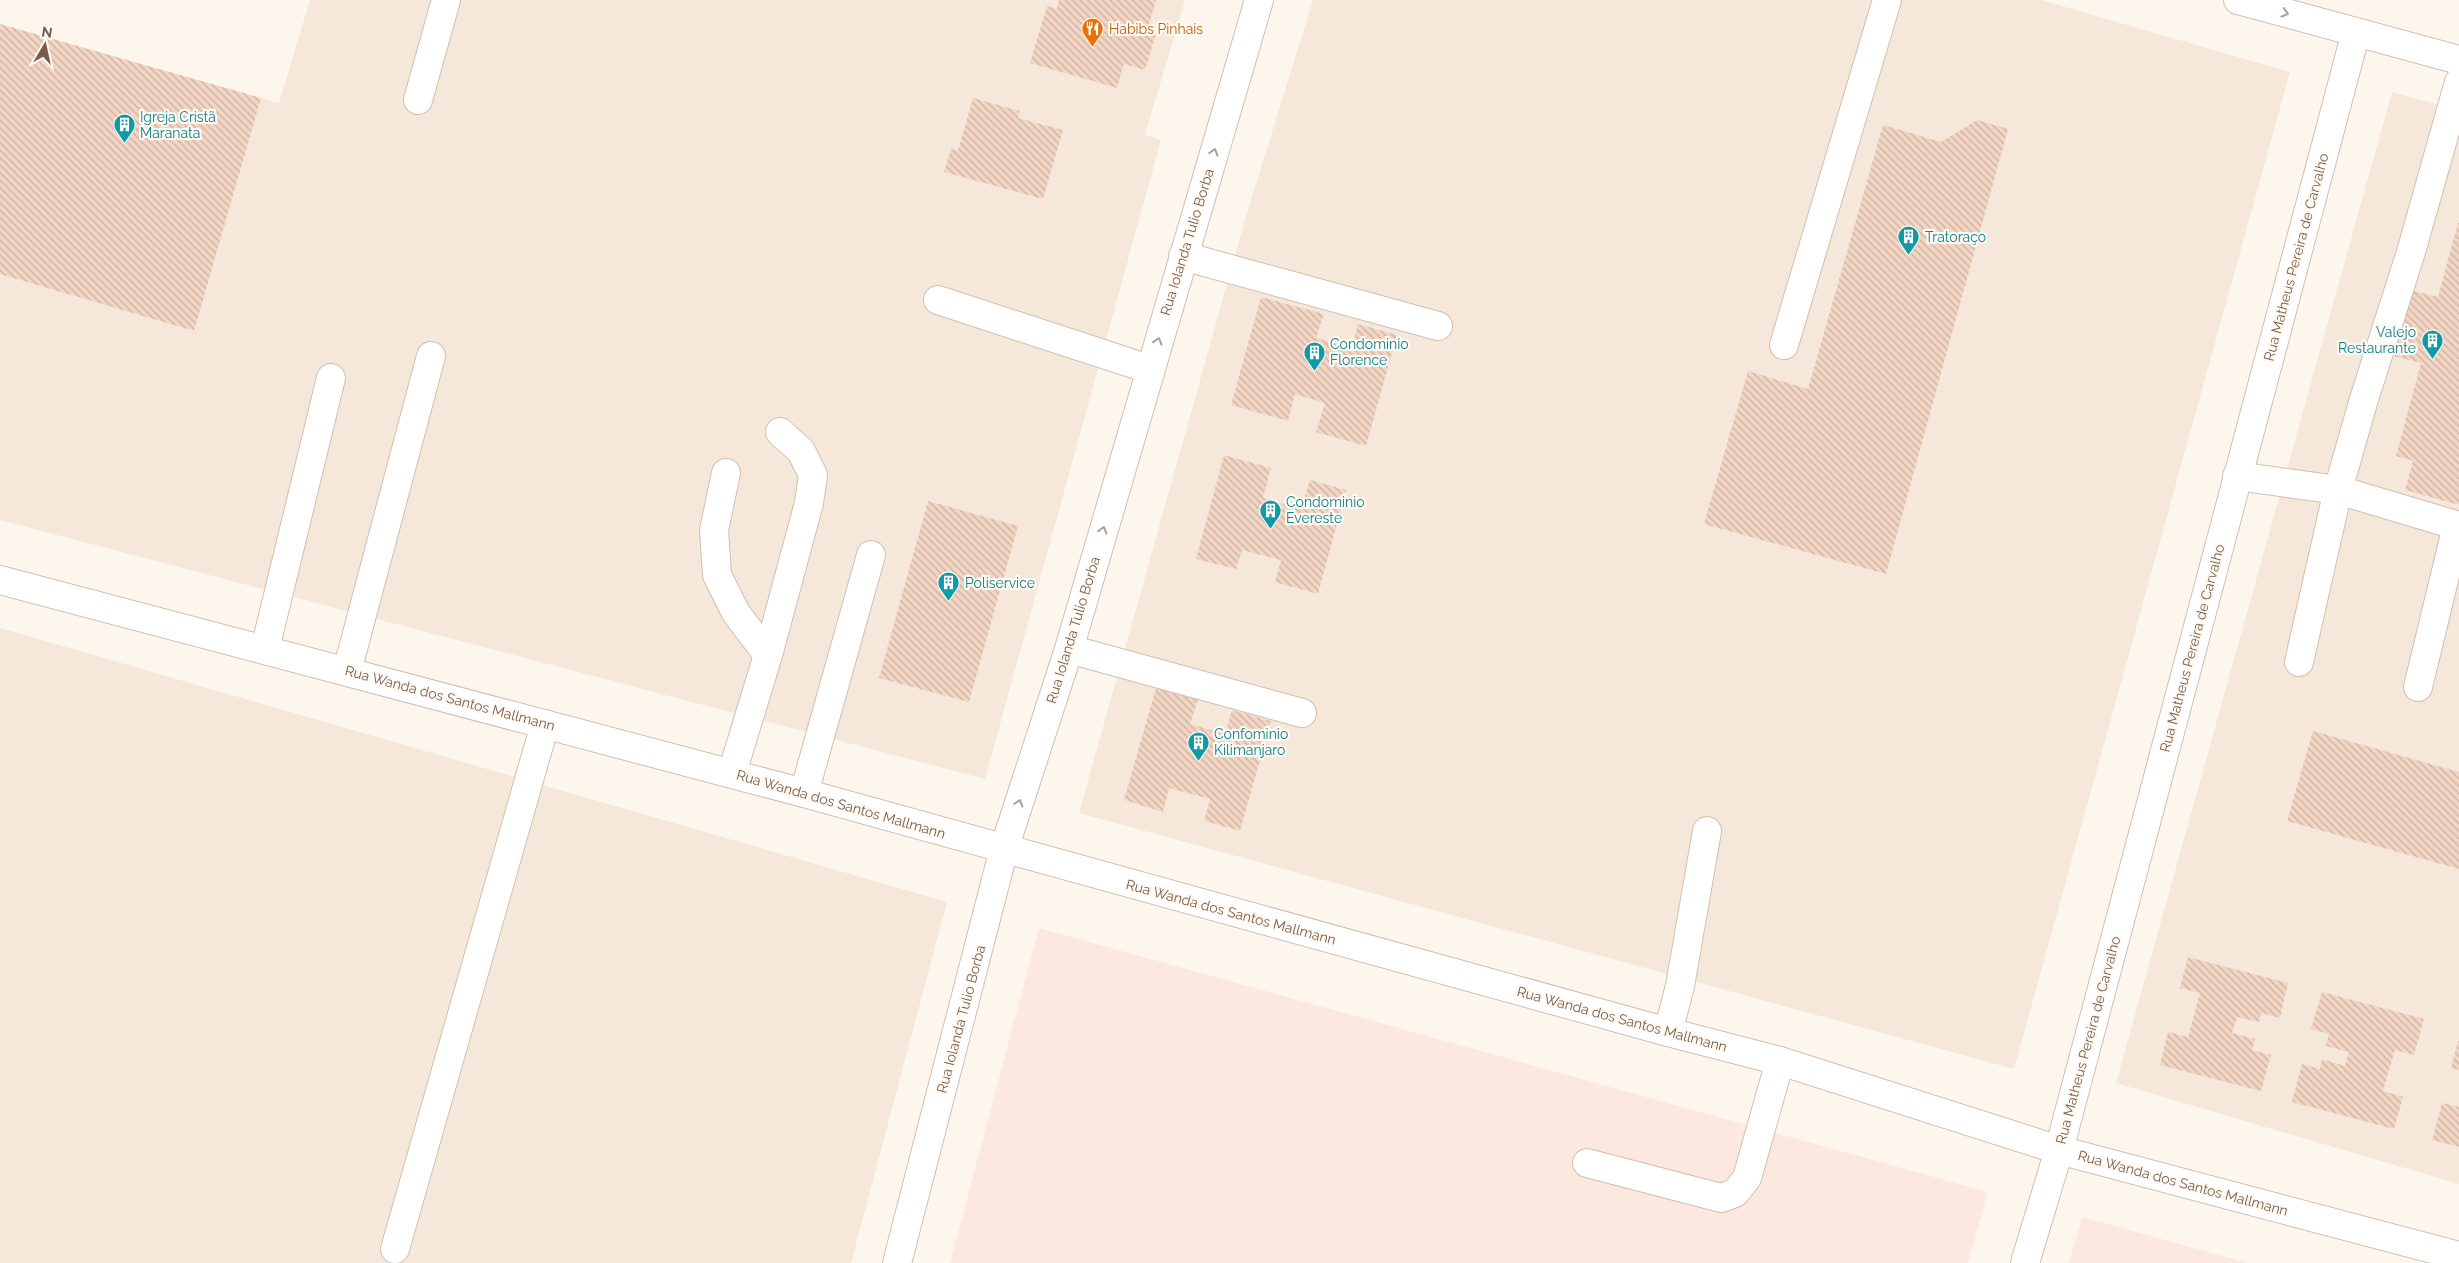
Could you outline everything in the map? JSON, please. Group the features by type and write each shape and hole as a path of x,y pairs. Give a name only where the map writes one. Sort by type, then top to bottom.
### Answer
{"street":[{"path":"418,100 446,0"},
{"name":"Rua Iolanda Tulio Borba","path":"897,1263 1004,849 1069,649 1149,369 1259,0"},
{"path":"1784,346 1886,0"},
{"path":"2238,0 2459,60"},
{"name":"Rua Matheus Pereira de Carvalho","path":"2025,1263 2059,1150 2356,32"},
{"path":"2299,662 2338,490 2364,399 2411,252 2459,82"},
{"path":"1184,256 1438,326"},
{"path":"938,300 1149,369"},
{"path":"347,671 431,356"},
{"path":"265,649 331,378"},
{"path":"732,773 768,655 809,502 813,475 802,451 780,432"},
{"path":"726,473 714,530 717,575 736,612 768,655"},
{"path":"2237,476 2338,490 2458,526 2418,687"},
{"path":"804,793 871,555"},
{"name":"Rua Wanda dos Santos Mallmann","path":"0,580 732,773 1668,1032 1780,1061 2059,1150 2459,1256"},
{"path":"1069,649 1302,714"},
{"path":"396,1249 545,724"},
{"path":"1668,1032 1680,986 1707,831"},
{"path":"1587,1163 1721,1198 1735,1193 1747,1178 1780,1061"}],"shaded area":[{"path":"310,0 1185,0 1145,135 1161,140 985,779 0,520 0,24 279,103"},
{"path":"1313,0 2041,0 2290,72 2014,1069 1079,813 1246,216"},
{"path":"2392,92 2459,110 2459,1184 2116,1083"},
{"path":"0,628 947,902 851,1263 0,1263"},
{"path":"1039,928 1988,1192 1968,1263 950,1263"},
{"path":"2082,1217 2248,1263 2069,1263"}],"building":[{"name":"Habibs Pinhais","path":"1059,0 1156,0 1147,32 1156,34 1145,70 1124,64 1117,88 1030,63 1047,6 1057,9"},
{"name":"Igreja Cristã Maranata","path":"0,24 261,98 194,331 0,274"},
{"path":"973,98 1020,111 1018,118 1063,130 1043,199 944,172 951,149 958,151"},
{"name":"Tratoraço","path":"1977,120 2008,129 1886,574 1704,524 1748,371 1808,389 1883,125 1941,142"},
{"name":"Valejo Restaurante","path":"2458,223 2459,505 2405,490 2413,461 2396,456 2421,363 2389,355 2407,289 2438,297"},
{"name":"Condominio Florence","path":"1261,297 1324,314 1316,338 1352,348 1358,324 1397,335 1366,446 1316,432 1325,403 1295,394 1288,421 1231,405"},
{"name":"Condominio Evereste","path":"1224,455 1271,468 1263,498 1301,509 1310,480 1346,490 1318,594 1275,582 1281,560 1242,550 1236,569 1196,559"},
{"name":"Poliservice","path":"928,501 1018,526 969,702 879,678"},
{"name":"Confominio Kilimanjaro","path":"1156,688 1198,700 1190,724 1225,734 1232,710 1271,721 1240,831 1204,821 1210,799 1169,788 1163,812 1124,800"},
{"path":"2313,731 2459,772 2459,869 2287,821"},
{"path":"2188,957 2288,983 2280,1018 2261,1013 2259,1022 2237,1017 2232,1033 2255,1039 2252,1050 2271,1055 2261,1091 2160,1065 2168,1032 2188,1037 2200,993 2180,988"},
{"path":"2322,992 2424,1019 2414,1055 2395,1050 2383,1091 2403,1097 2394,1129 2292,1102 2302,1064 2320,1069 2322,1059 2345,1066 2349,1052 2326,1046 2329,1034 2311,1029"},
{"path":"2459,1041 2459,1070 2451,1068"},
{"path":"2442,1103 2459,1107 2459,1147 2432,1140"}],"place":[{"name":"Habibs Pinhais","path":"1093,48"},
{"name":"Igreja Cristã Maranata","path":"124,144"},
{"name":"Tratoraço","path":"1909,256"},
{"name":"Valejo Restaurante","path":"2432,359"},
{"name":"Condominio Florence","path":"1314,371"},
{"name":"Condominio Evereste","path":"1270,529"},
{"name":"Poliservice","path":"949,602"},
{"name":"Confominio Kilimanjaro","path":"1198,761"}]}
